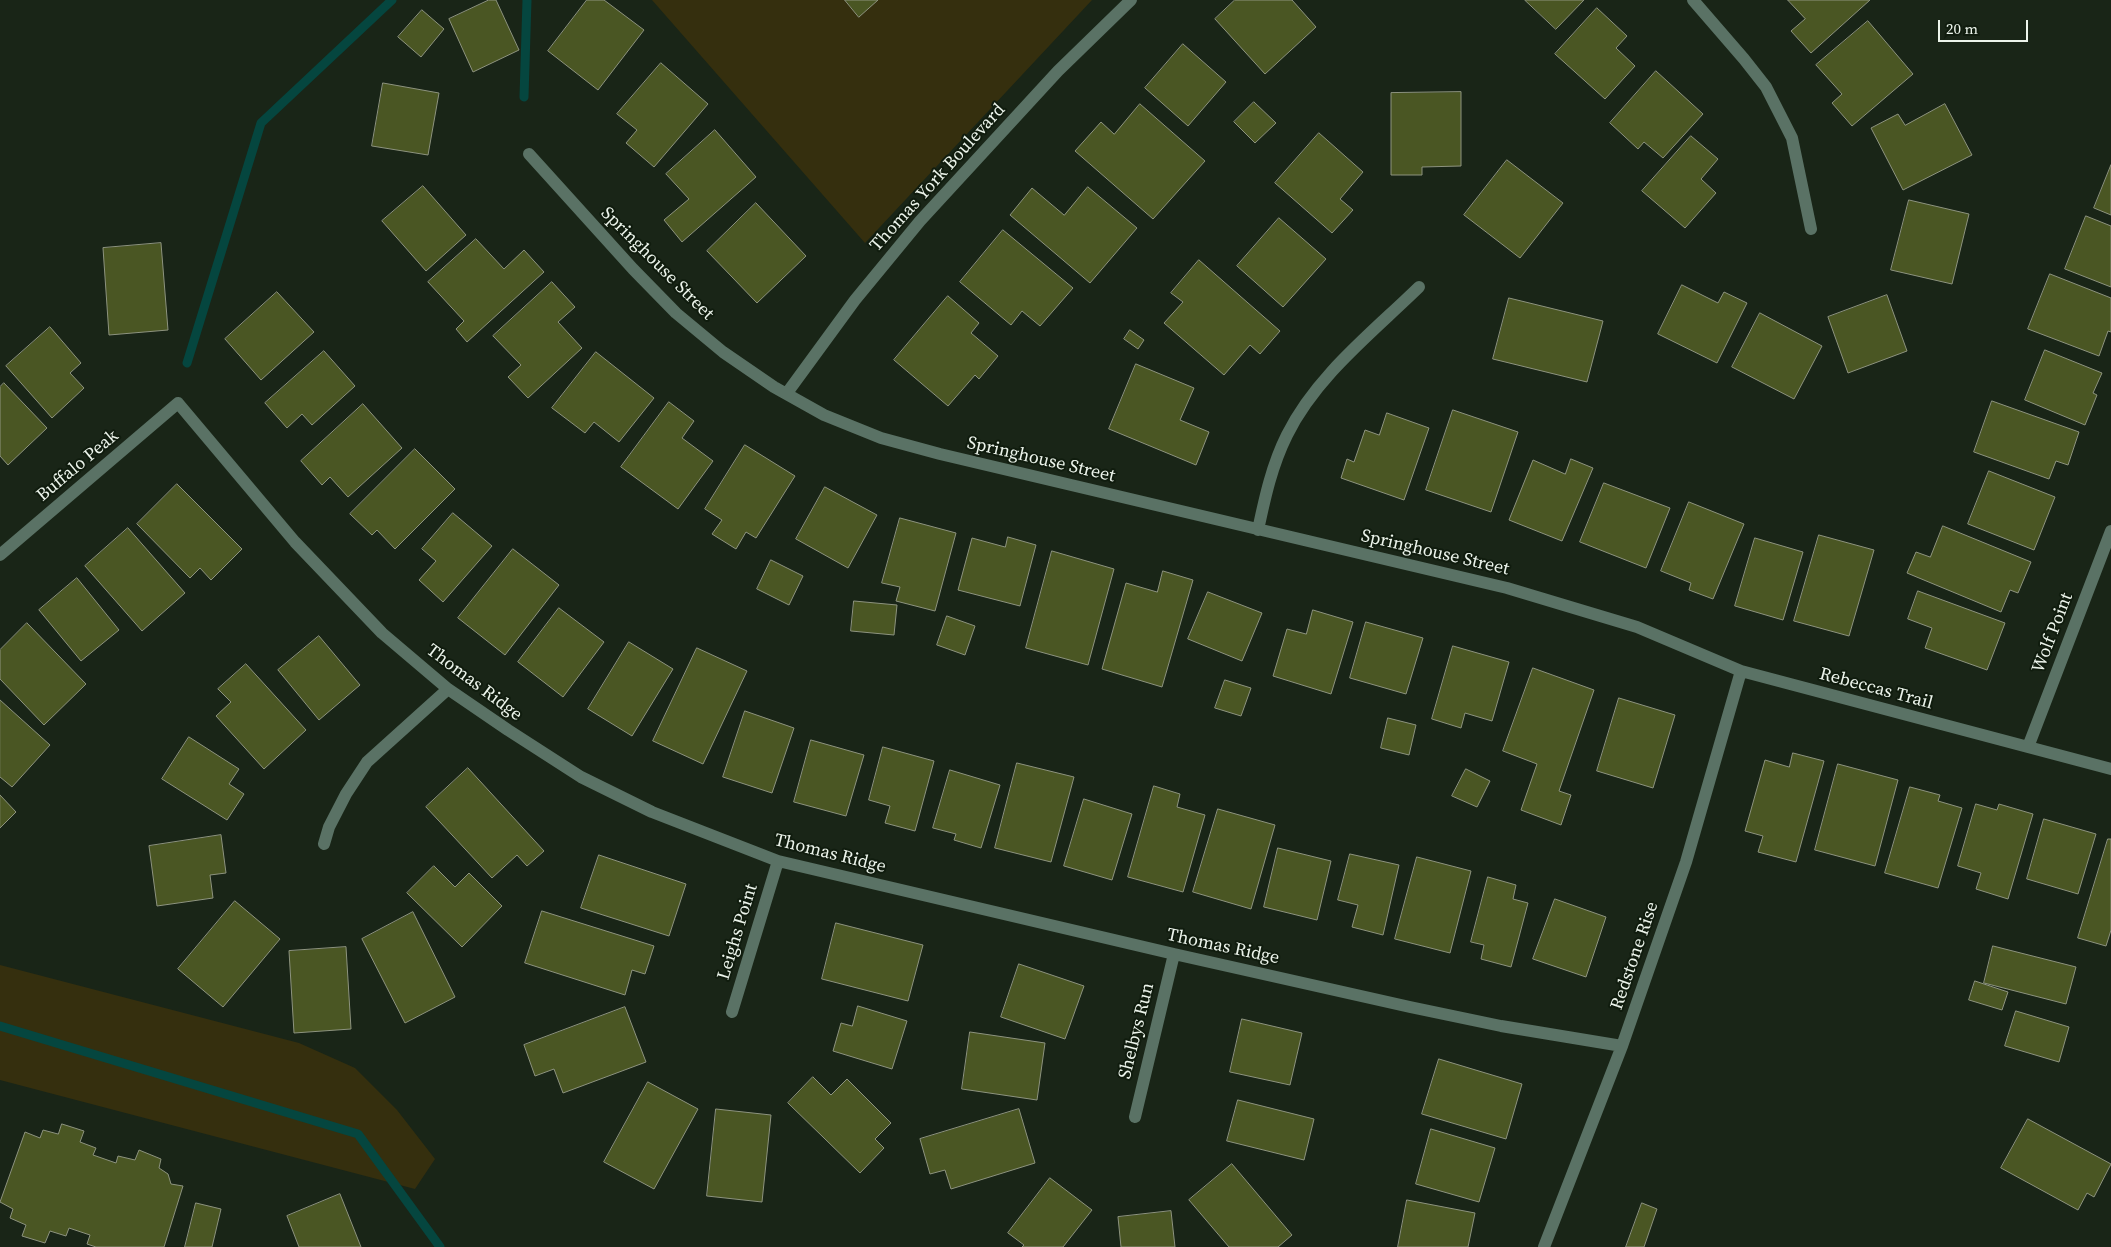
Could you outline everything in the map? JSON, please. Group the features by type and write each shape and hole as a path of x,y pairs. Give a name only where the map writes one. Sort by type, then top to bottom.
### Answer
{"street":[{"name":"Thomas York Boulevard","path":"787,393 855,300 920,221 1058,72 1131,0"},
{"path":"1693,0 1766,87 1792,138 1811,229"},
{"name":"Springhouse Street","path":"529,154 633,269 676,313 723,352 774,387 824,415 881,438 940,454 1508,588 1637,627"},
{"path":"1258,530 1266,490 1276,460 1287,434 1302,410 1338,365 1419,287"},
{"name":"Buffalo Peak","path":"0,555 178,403"},
{"name":"Thomas Ridge","path":"178,403 295,542 382,633 448,688 581,777 652,812 778,861 1174,954 1501,1026 1622,1046"},
{"name":"Wolf Point","path":"2028,747 2111,531"},
{"name":"Rebeccas Trail","path":"1637,627 1740,671 2111,769"},
{"name":"Redstone Rise","path":"1544,1247 1622,1046 1686,862 1740,671"},
{"path":"324,844 329,827 346,794 367,762 448,688"},
{"name":"Leighs Point","path":"732,1012 778,861"},
{"name":"Shelbys Run","path":"1134,1117 1174,954"}],"shaded area":[{"path":"652,0 1092,0 865,243"},
{"path":"0,965 299,1043 355,1068 397,1110 435,1159 415,1189 0,1080"}],"building":[{"path":"489,0 496,0 519,50 473,72 449,19"},
{"path":"587,0 604,0 644,30 598,90 548,51"},
{"path":"845,0 878,0 859,17"},
{"path":"1235,0 1292,0 1316,27 1265,74 1215,19"},
{"path":"1525,0 1584,0 1556,29"},
{"path":"1788,0 1870,0 1811,53 1791,31 1805,19"},
{"path":"1597,8 1627,36 1616,48 1635,66 1605,99 1555,54"},
{"path":"422,10 444,29 421,57 398,37"},
{"path":"1868,21 1913,74 1852,126 1832,103 1842,94 1816,65"},
{"path":"1183,44 1226,82 1188,126 1145,88"},
{"path":"661,63 708,104 654,167 626,143 637,130 617,114"},
{"path":"1656,71 1703,114 1663,158 1644,142 1638,149 1610,123"},
{"path":"383,83 439,93 428,155 372,146"},
{"path":"1461,92 1461,166 1422,167 1422,175 1391,175 1391,93"},
{"path":"1254,102 1276,123 1255,143 1234,122"},
{"path":"1140,104 1205,161 1153,219 1075,151 1101,122 1114,134"},
{"path":"1945,104 1972,155 1903,190 1871,128 1898,114 1905,125"},
{"path":"715,130 756,177 682,242 664,220 689,199 666,174"},
{"path":"1319,133 1363,172 1340,199 1353,210 1332,233 1275,183"},
{"path":"1691,136 1718,159 1701,179 1716,193 1685,228 1642,191"},
{"path":"1507,160 1563,203 1520,258 1464,215"},
{"path":"2111,165 2111,215 2094,208"},
{"path":"423,186 466,235 426,271 382,221"},
{"path":"1088,187 1137,228 1090,283 1010,215 1032,188 1064,215"},
{"path":"1909,200 1969,214 1952,284 1891,270"},
{"path":"756,203 806,256 757,303 707,251"},
{"path":"2086,216 2111,226 2111,287 2065,269"},
{"path":"1279,218 1326,259 1283,307 1237,266"},
{"path":"1003,230 1073,288 1040,326 1022,311 1011,325 960,282"},
{"path":"476,239 504,269 524,250 544,272 467,342 456,329 464,321 428,282"},
{"path":"161,243 168,330 109,335 103,248"},
{"path":"1199,260 1280,331 1260,354 1250,345 1224,375 1164,323 1183,302 1171,293"},
{"path":"2050,274 2111,298 2111,332 2108,331 2099,356 2028,329"},
{"path":"552,282 575,307 558,322 582,348 528,398 508,377 521,365 493,336"},
{"path":"1682,285 1718,303 1724,292 1747,303 1717,363 1658,334"},
{"path":"277,292 314,332 261,380 225,339"},
{"path":"1887,295 1907,351 1848,373 1828,317"},
{"path":"948,296 979,323 971,333 998,356 979,379 975,375 948,406 894,360"},
{"path":"1509,298 1603,321 1587,382 1493,359"},
{"path":"1760,313 1822,346 1794,399 1732,367"},
{"path":"50,327 81,363 70,373 84,388 52,418 6,366"},
{"path":"1130,330 1144,340 1138,349 1124,339"},
{"path":"2045,350 2102,373 2093,393 2097,395 2085,425 2025,400"},
{"path":"324,351 355,386 312,425 302,414 287,428 265,403"},
{"path":"596,352 654,398 619,442 594,422 585,433 552,408"},
{"path":"1136,364 1194,388 1180,420 1209,432 1196,465 1109,429"},
{"path":"4,383 47,428 8,465 0,456 0,387"},
{"path":"1992,401 2079,432 2068,465 2056,461 2049,479 1974,452"},
{"path":"669,402 694,421 682,438 713,461 678,509 621,467"},
{"path":"363,404 402,448 348,497 330,477 322,485 301,461"},
{"path":"1453,410 1518,432 1491,512 1426,490"},
{"path":"1387,413 1429,428 1404,500 1341,478 1347,459 1354,462 1365,430 1379,435"},
{"path":"745,445 795,476 756,538 746,532 736,549 712,534 722,520 705,509"},
{"path":"415,449 455,489 395,549 377,530 372,535 350,514"},
{"path":"1571,459 1593,468 1562,541 1509,520 1533,460 1565,474"},
{"path":"1989,471 2055,497 2034,550 1968,524"},
{"path":"1604,483 1670,508 1646,568 1580,542"},
{"path":"177,484 242,549 211,580 200,568 190,578 137,524"},
{"path":"825,487 877,515 848,568 796,539"},
{"path":"1689,502 1744,524 1713,599 1689,590 1691,583 1661,571"},
{"path":"453,513 492,546 443,602 419,580 436,561 422,549"},
{"path":"900,518 956,533 935,611 896,601 900,587 882,583"},
{"path":"1943,526 2031,562 2018,593 2010,590 2001,612 1907,573 1916,552 1930,557"},
{"path":"128,528 185,593 142,631 85,566"},
{"path":"1819,535 1874,550 1849,636 1794,621"},
{"path":"1008,537 1036,545 1020,606 958,590 972,538 1005,547"},
{"path":"1755,538 1803,552 1783,620 1735,606"},
{"path":"513,549 559,585 505,655 458,618"},
{"path":"1052,551 1114,569 1088,665 1026,648"},
{"path":"771,560 803,576 789,605 757,589"},
{"path":"1163,571 1193,580 1162,687 1102,669 1126,583 1157,592"},
{"path":"77,578 119,630 81,661 39,610"},
{"path":"1918,591 2005,623 1987,670 1925,648 1932,628 1908,619"},
{"path":"1208,592 1262,613 1242,661 1188,639"},
{"path":"854,601 897,605 894,635 851,631"},
{"path":"559,608 604,642 563,697 518,662"},
{"path":"1313,610 1353,622 1331,694 1273,676 1287,629 1306,634"},
{"path":"947,616 975,626 965,655 937,645"},
{"path":"1366,622 1423,638 1406,694 1350,678"},
{"path":"27,623 86,684 44,725 0,679 0,650"},
{"path":"319,636 360,685 319,720 278,670"},
{"path":"629,642 673,669 632,736 588,709"},
{"path":"1453,646 1509,662 1492,721 1465,713 1461,728 1432,719"},
{"path":"697,648 747,671 703,764 653,741"},
{"path":"246,664 306,730 264,769 216,716 231,702 218,689"},
{"path":"1533,668 1594,690 1559,791 1571,795 1561,825 1521,810 1537,764 1503,751"},
{"path":"1225,680 1251,688 1241,716 1215,708"},
{"path":"1619,698 1675,715 1653,788 1597,771"},
{"path":"0,700 50,745 12,787 0,777"},
{"path":"745,711 794,728 772,793 723,777"},
{"path":"1388,718 1416,725 1409,755 1381,748"},
{"path":"189,737 239,769 229,784 244,794 227,820 162,779"},
{"path":"811,740 864,755 846,816 794,802"},
{"path":"883,747 934,761 915,831 885,823 890,806 869,800"},
{"path":"1793,753 1824,761 1796,862 1758,852 1763,836 1745,831 1765,760 1789,767"},
{"path":"1017,763 1074,777 1051,862 995,848"},
{"path":"1838,764 1898,780 1875,866 1815,850"},
{"path":"468,768 544,851 527,866 517,855 492,878 426,807"},
{"path":"1466,769 1490,781 1477,807 1452,796"},
{"path":"950,770 1000,785 981,848 954,840 956,834 933,828"},
{"path":"1154,786 1180,794 1177,807 1205,815 1183,892 1128,877"},
{"path":"1910,787 1940,795 1938,801 1962,808 1938,888 1885,873"},
{"path":"0,795 16,812 0,828"},
{"path":"1084,799 1132,814 1112,880 1064,866"},
{"path":"1976,804 1997,810 1999,804 2033,814 2008,899 1976,889 1981,873 1958,866"},
{"path":"1218,809 1275,825 1251,909 1193,892"},
{"path":"2044,819 2096,834 2078,894 2027,879"},
{"path":"221,835 226,873 210,875 213,898 157,906 149,846"},
{"path":"2108,839 2111,839 2111,930 2106,946 2078,938"},
{"path":"1278,848 1331,861 1317,920 1264,907"},
{"path":"1350,854 1399,865 1383,935 1352,927 1358,905 1338,900"},
{"path":"599,855 686,884 669,936 581,908"},
{"path":"1417,857 1471,871 1450,953 1395,939"},
{"path":"434,866 455,887 469,873 502,906 462,947 407,893"},
{"path":"1488,877 1516,885 1513,899 1528,903 1511,967 1481,959 1484,945 1471,942"},
{"path":"1555,899 1606,917 1586,977 1533,959"},
{"path":"235,901 280,939 223,1007 178,969"},
{"path":"542,911 654,946 645,974 632,970 625,995 525,963"},
{"path":"413,912 455,997 405,1023 362,939"},
{"path":"836,923 923,945 908,1001 822,979"},
{"path":"1993,946 2076,967 2066,1004 1984,983"},
{"path":"346,947 351,1029 294,1033 289,951"},
{"path":"1019,964 1084,986 1065,1039 1001,1017"},
{"path":"1975,981 2008,992 2002,1010 1969,1000"},
{"path":"858,1006 907,1021 892,1069 833,1051 841,1023 852,1026"},
{"path":"625,1007 646,1062 563,1093 554,1069 535,1076 524,1045"},
{"path":"2016,1011 2069,1027 2059,1062 2005,1046"},
{"path":"1242,1019 1302,1033 1290,1085 1230,1072"},
{"path":"970,1032 1045,1043 1037,1100 962,1089"},
{"path":"1439,1059 1522,1084 1506,1139 1422,1114"},
{"path":"813,1077 831,1095 847,1079 891,1123 875,1139 884,1148 860,1173 788,1103"},
{"path":"648,1082 698,1109 654,1189 604,1162"},
{"path":"1238,1100 1314,1119 1304,1160 1227,1141"},
{"path":"716,1109 771,1115 762,1202 707,1196"},
{"path":"1019,1109 1035,1163 951,1189 945,1170 930,1174 920,1139"},
{"path":"2028,1119 2111,1164 2094,1197 2087,1193 2078,1210 2001,1168"},
{"path":"62,1124 84,1131 80,1142 96,1148 93,1155 116,1163 118,1156 135,1160 139,1150 161,1159 159,1168 168,1174 171,1184 183,1186 164,1247 96,1247 87,1244 90,1235 69,1228 66,1236 50,1231 45,1243 22,1236 26,1225 10,1218 13,1209 0,1202 25,1132 40,1138 43,1130 58,1134"},
{"path":"1431,1129 1495,1148 1479,1202 1416,1184"},
{"path":"1232,1164 1292,1235 1278,1247 1229,1247 1189,1200"},
{"path":"1050,1178 1092,1210 1063,1247 1022,1247 1024,1245 1008,1233"},
{"path":"340,1194 361,1247 299,1247 287,1216"},
{"path":"1407,1200 1475,1213 1468,1247 1398,1247"},
{"path":"196,1203 221,1209 212,1247 185,1247"},
{"path":"1642,1203 1657,1209 1644,1247 1626,1247"},
{"path":"1171,1211 1175,1247 1121,1247 1118,1217"}],"waterway":[{"path":"187,363 261,123 392,0"},
{"path":"524,97 527,0"},
{"path":"0,1026 358,1134 440,1247"}]}
